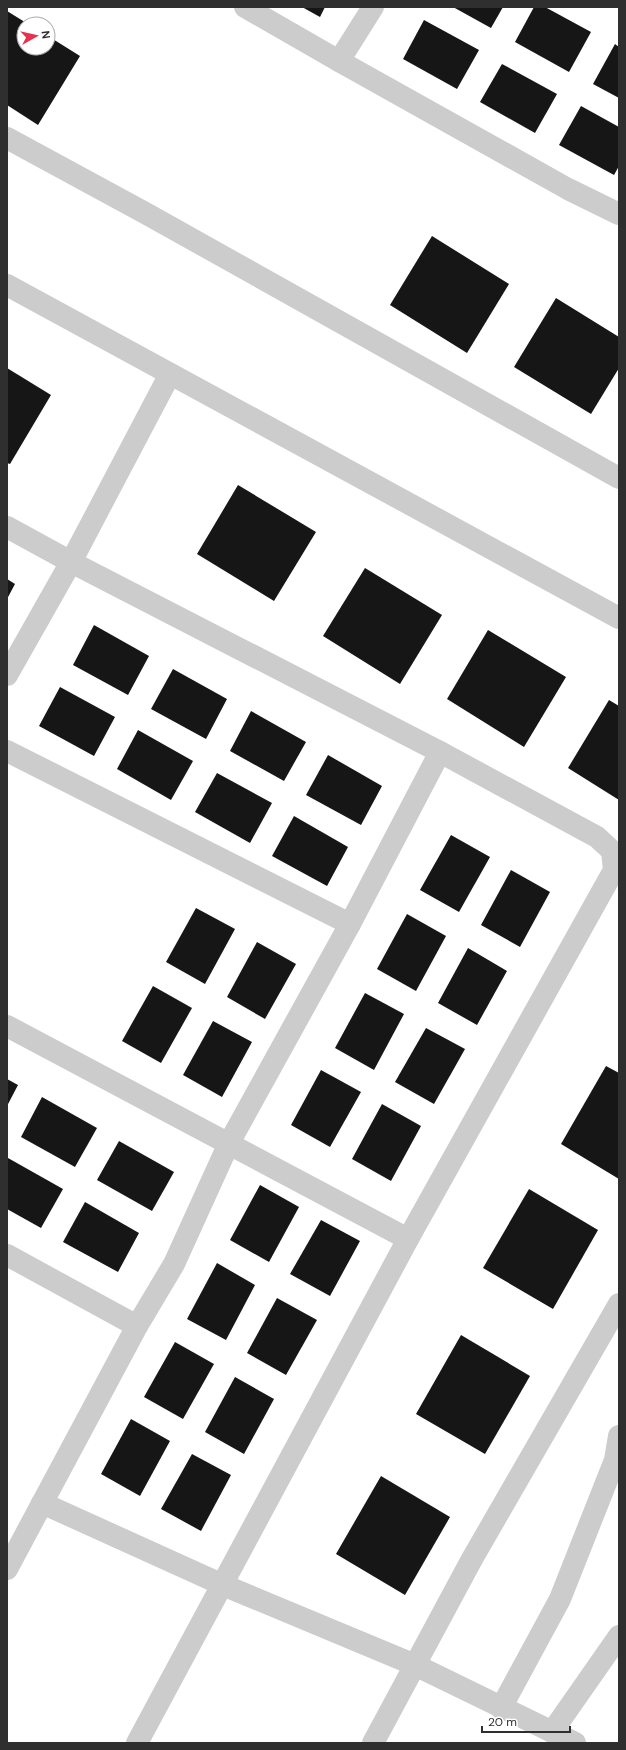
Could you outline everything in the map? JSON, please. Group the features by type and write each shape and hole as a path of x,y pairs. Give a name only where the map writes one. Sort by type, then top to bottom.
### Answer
{"street":[{"path":"245,7 568,189 619,214"},
{"path":"339,61 373,7"},
{"path":"7,138 147,214 619,478"},
{"path":"7,285 619,618"},
{"path":"7,675 71,562 170,374"},
{"path":"7,528 440,752 597,837 612,851 614,870 408,1239 137,1743"},
{"path":"7,751 350,924"},
{"path":"7,1569 137,1326 174,1264 229,1143 350,924 440,752"},
{"path":"7,1026 408,1239"},
{"path":"7,1256 137,1326"},
{"path":"373,1743 472,1559 619,1304"},
{"path":"501,1708 560,1599 615,1460 619,1436"},
{"path":"42,1503 223,1585 415,1665 575,1743"},
{"path":"552,1732 619,1636"}],"building":[{"path":"302,7 325,7 320,17"},
{"path":"453,7 503,7 491,28"},
{"path":"534,7 545,7 591,32 569,72 515,42"},
{"path":"7,11 16,17 16,56 56,56 56,41 80,56 38,125 7,105"},
{"path":"424,20 479,50 457,89 403,59"},
{"path":"615,44 619,47 619,98 593,84"},
{"path":"502,64 557,94 535,133 480,102"},
{"path":"581,106 619,127 619,166 614,175 559,145"},
{"path":"432,236 509,284 467,353 390,305"},
{"path":"556,298 619,337 619,368 591,414 514,367"},
{"path":"7,368 51,395 10,464 7,463"},
{"path":"238,485 316,532 274,601 197,554"},
{"path":"365,568 442,615 400,684 323,636"},
{"path":"7,579 15,584 7,599"},
{"path":"94,625 149,656 128,695 73,665"},
{"path":"488,630 566,677 524,747 447,699"},
{"path":"173,669 227,699 206,739 151,709"},
{"path":"60,687 115,717 94,756 39,726"},
{"path":"609,700 619,706 619,800 568,768"},
{"path":"251,711 306,742 284,781 230,751"},
{"path":"138,730 193,761 171,800 117,769"},
{"path":"328,755 382,786 361,825 306,795"},
{"path":"217,773 272,803 250,843 195,812"},
{"path":"294,816 348,847 327,886 272,856"},
{"path":"451,835 490,857 459,912 420,890"},
{"path":"511,870 550,892 520,947 481,925"},
{"path":"196,908 235,929 205,984 166,962"},
{"path":"407,914 446,936 416,991 377,969"},
{"path":"257,942 296,964 265,1019 227,997"},
{"path":"468,948 507,971 477,1025 438,1003"},
{"path":"153,986 192,1008 161,1063 122,1041"},
{"path":"365,993 404,1014 374,1070 335,1048"},
{"path":"213,1021 252,1042 222,1097 183,1075"},
{"path":"426,1028 465,1049 434,1104 395,1082"},
{"path":"606,1066 619,1073 619,1179 561,1144"},
{"path":"321,1070 361,1092 330,1147 291,1125"},
{"path":"7,1079 18,1085 7,1106"},
{"path":"42,1097 97,1128 75,1167 21,1137"},
{"path":"382,1104 421,1126 391,1181 352,1159"},
{"path":"119,1141 174,1172 152,1211 97,1180"},
{"path":"8,1158 63,1189 41,1228 7,1209"},
{"path":"260,1185 299,1207 269,1262 230,1240"},
{"path":"529,1189 598,1230 553,1309 483,1268"},
{"path":"85,1202 139,1233 118,1272 63,1242"},
{"path":"321,1220 360,1241 330,1296 290,1274"},
{"path":"217,1263 255,1285 226,1340 187,1319"},
{"path":"277,1298 317,1320 286,1375 247,1353"},
{"path":"461,1335 530,1376 485,1454 416,1414"},
{"path":"175,1342 214,1364 183,1419 144,1397"},
{"path":"235,1377 274,1399 244,1454 205,1432"},
{"path":"131,1419 170,1441 140,1496 101,1474"},
{"path":"192,1454 231,1475 201,1531 161,1509"},
{"path":"381,1476 450,1517 405,1595 336,1554"}]}
